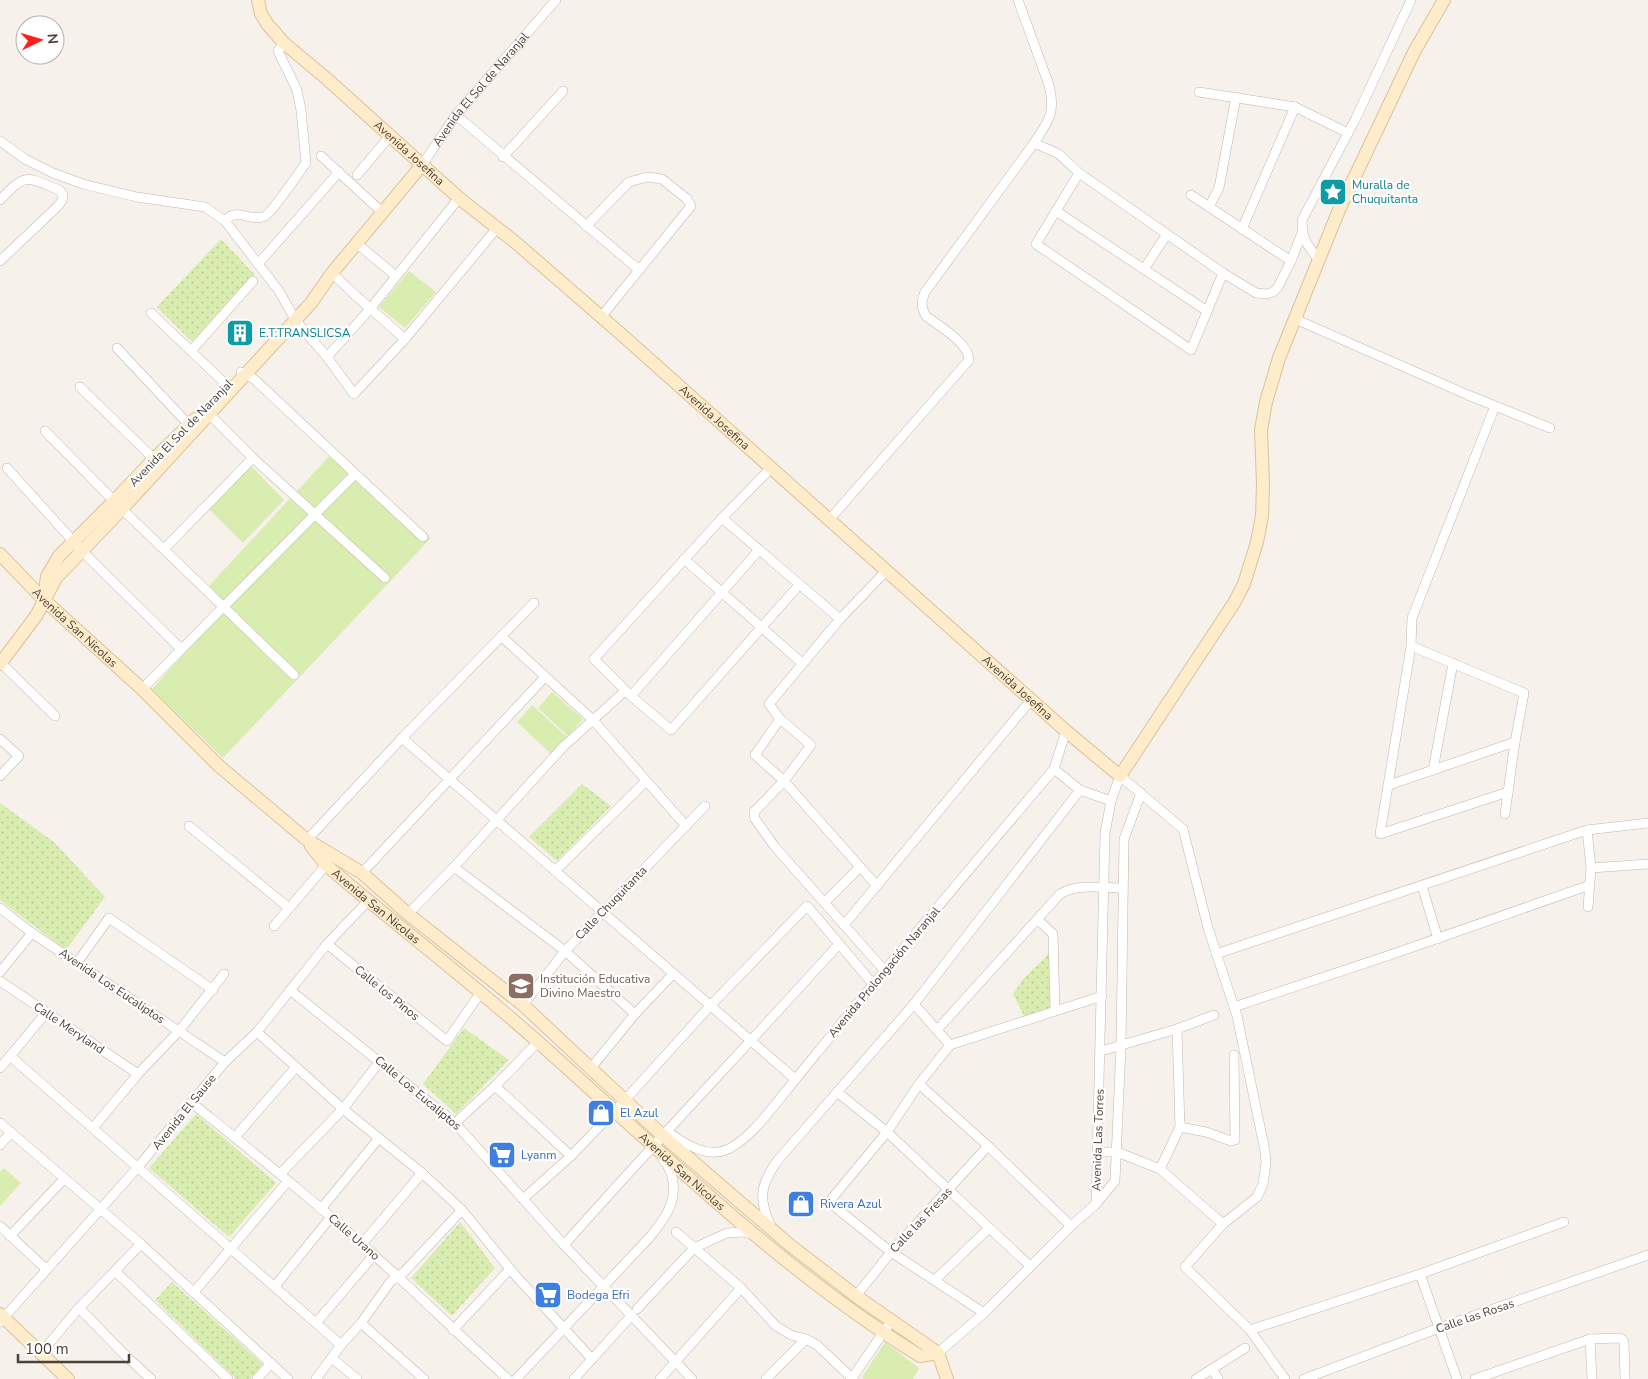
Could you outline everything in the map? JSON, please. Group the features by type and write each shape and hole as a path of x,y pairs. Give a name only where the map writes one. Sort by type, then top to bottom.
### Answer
{"street":[{"name":"Avenida Josefina","path":"258,0 261,14 284,43 327,79 389,137 459,198 601,317 1066,731 1183,829 1216,954"},
{"name":"Avenida El Sol de Naranjal","path":"0,663 36,616 56,578 78,547 207,413 293,317 312,303 332,273 422,165 456,115 556,0"},
{"path":"829,520 969,360 969,354 965,346 926,316 921,302 925,292 1034,143 1050,118 1052,97 1018,0"},
{"path":"1034,143 1058,154 1079,173 1256,293 1266,294 1272,292 1278,287 1291,261 1302,233 1302,220 1376,79 1411,0"},
{"path":"1120,776 1234,603 1244,584 1258,542 1262,516 1263,484 1261,430 1266,402 1279,358 1343,201 1414,52 1444,0"},
{"path":"225,221 234,214 258,218 268,214 306,163 298,90 278,51 284,43"},
{"path":"503,157 563,91"},
{"path":"1199,92 1295,107 1348,133"},
{"path":"1209,207 1219,188 1236,97"},
{"path":"1242,229 1295,107"},
{"path":"456,115 503,157 639,270"},
{"path":"357,175 389,137"},
{"path":"0,141 25,159 53,173 137,198 205,207 225,221 279,291 293,317 354,394 405,339 497,228"},
{"path":"321,156 382,212"},
{"path":"258,264 340,172"},
{"path":"1079,173 1036,244 1190,350 1223,272"},
{"path":"586,226 629,182 637,180 654,177 662,179 687,199 691,206 601,317"},
{"path":"0,200 18,182 23,180 31,180 59,190 63,196 62,202 0,262"},
{"path":"1191,196 1291,261"},
{"path":"327,358 370,309 459,198"},
{"path":"1056,211 1207,311"},
{"path":"1302,233 1308,246 1318,259"},
{"path":"1144,269 1167,234"},
{"path":"356,243 396,276"},
{"path":"332,273 405,339"},
{"path":"192,351 253,282"},
{"path":"151,313 230,388"},
{"path":"1295,319 1550,428"},
{"path":"117,348 189,425"},
{"path":"243,373 254,380 423,538"},
{"path":"80,387 154,459"},
{"path":"1495,406 1412,618 1411,646 1380,834 1508,792"},
{"path":"207,413 253,458 385,578"},
{"name":"Avenida El Sol de Naranjal","path":"118,505 154,459 189,425 207,413"},
{"path":"45,430 118,505 294,675"},
{"path":"164,549 253,458"},
{"path":"7,468 78,547 182,649"},
{"path":"771,468 684,559 594,659 628,694 671,730 799,585"},
{"path":"142,689 355,474"},
{"path":"722,518 840,619"},
{"path":"408,914 454,867 563,747 593,720 628,694 722,593 759,550"},
{"name":"Avenida San Nicolas","path":"0,554 44,600 142,689 219,766 307,840 362,873 408,914 523,1005 625,1100 774,1232 856,1296 938,1353"},
{"path":"684,559 761,629 802,663"},
{"path":"884,970 775,847 755,819 754,812 784,780 811,746 780,719 770,707 770,702 840,619 886,571"},
{"path":"307,840 402,738 534,602"},
{"path":"501,636 593,720 686,826"},
{"path":"1411,646 1524,693 1505,814"},
{"path":"0,663 55,716"},
{"path":"1433,770 1453,664"},
{"path":"362,873 545,677"},
{"path":"844,925 1031,700"},
{"path":"780,719 755,755 784,780 877,886"},
{"name":"Avenida Prolongación Naranjal","path":"664,1133 704,1151 718,1152 731,1148 757,1125 884,970 1054,769 1066,731"},
{"path":"402,738 795,1079"},
{"path":"0,739 19,756 0,776"},
{"path":"1389,785 1515,742"},
{"path":"1054,769 1080,790 1111,801"},
{"name":"Avenida Las Torres","path":"1096,1204 1105,833 1111,801 1120,776"},
{"path":"556,870 646,781"},
{"path":"774,1232 765,1213 762,1196 766,1176 914,1004 1080,790"},
{"name":"Avenida Las Torres","path":"1096,1204 1115,1181 1121,1046 1124,839 1141,793"},
{"name":"Calle Chuquitanta","path":"523,1005 565,951 705,806"},
{"path":"1284,1379 1250,1330 1185,1267 1223,1224 1257,1196 1263,1184 1266,1162 1234,1007 1216,954 1586,830 1648,823"},
{"path":"189,826 290,908"},
{"path":"1586,830 1591,868 1588,907"},
{"name":"Avenida San Nicolas","path":"307,840 326,865 481,992 614,1111 651,1147 799,1272 883,1333 920,1356 938,1353"},
{"path":"1591,868 1648,864"},
{"path":"274,926 326,865"},
{"path":"454,867 565,951 635,1014"},
{"path":"825,902 860,867"},
{"path":"1234,1007 1438,939 1590,885"},
{"path":"1422,886 1438,939"},
{"path":"936,1030 1060,894 1069,888 1123,888"},
{"name":"Avenida El Sause","path":"1,1320 138,1167 225,1062 257,1032 327,944 368,901"},
{"path":"523,1199 571,1156 625,1100 710,1006 807,906 873,984"},
{"name":"Avenida Los Eucaliptos","path":"0,908 32,933 225,1062"},
{"path":"77,963 108,918 213,990"},
{"path":"1037,919 1054,934 1055,1011"},
{"path":"0,972 32,933"},
{"name":"Calle los Pinos","path":"327,944 448,1041 481,992"},
{"path":"564,1245 651,1147 752,1042 839,944"},
{"path":"93,1128 138,1074 179,1031 224,974"},
{"path":"591,1068 635,1014 673,974"},
{"name":"Calle Meryland","path":"0,982 138,1074"},
{"name":"Calle Los Eucaliptos","path":"290,990 455,1123 614,1298 634,1312 692,1379"},
{"path":"984,1313 891,1252 829,1202 887,1132 919,1084 950,1045 1102,996"},
{"path":"914,1004 950,1045"},
{"path":"0,1068 46,1013"},
{"path":"1101,1051 1178,1029 1214,1015"},
{"path":"1160,1169 1180,1128 1178,1029"},
{"path":"257,1032 343,1109 422,1173 462,1210 510,1269 592,1359"},
{"path":"455,1123 496,1086 538,1042"},
{"path":"1180,1128 1206,1132 1231,1141 1235,1140 1234,1055"},
{"path":"10,1056 341,1345"},
{"path":"280,1174 343,1109 380,1061"},
{"path":"235,1137 296,1067"},
{"path":"919,1084 988,1146 1071,1226"},
{"path":"496,1086 571,1156"},
{"path":"837,1092 887,1132 1030,1266"},
{"name":"Calle Urano","path":"192,1103 280,1174 362,1244 508,1379"},
{"path":"0,1123 141,1244 288,1379"},
{"path":"0,1145 11,1132"},
{"path":"321,1209 379,1138"},
{"name":"Calle las Fresas","path":"856,1296 891,1252 988,1146"},
{"path":"516,1379 662,1223 671,1207 674,1193 672,1175 666,1163 651,1147"},
{"path":"1097,1152 1117,1152 1160,1169 1223,1224"},
{"path":"362,1244 422,1173"},
{"path":"10,1236 64,1179"},
{"path":"194,1292 288,1181"},
{"path":"947,1379 938,1353 984,1313 1071,1226 1096,1204"},
{"path":"316,1379 341,1345 361,1323 391,1281 404,1272 462,1210"},
{"path":"275,1286 331,1217"},
{"path":"1250,1330 1420,1274 1564,1222"},
{"path":"0,1226 46,1269"},
{"path":"935,1280 989,1228"},
{"path":"676,1232 741,1288 776,1326 791,1335 806,1339 817,1345 852,1378 892,1321"},
{"path":"574,1379 694,1248 727,1233 745,1232 760,1239"},
{"path":"41,1353 79,1308 141,1244"},
{"path":"316,1323 374,1255"},
{"name":"Calle las Rosas","path":"1304,1379 1439,1328 1648,1255"},
{"path":"453,1330 510,1269"},
{"path":"115,1271 228,1379"},
{"path":"1420,1274 1457,1379"},
{"path":"660,1379 741,1288"},
{"path":"79,1308 151,1379"},
{"path":"1,1320 41,1353 68,1379"},
{"path":"1,1320 57,1379"},
{"path":"361,1323 424,1379"},
{"path":"766,1379 806,1339"},
{"path":"1590,1339 1592,1379"},
{"path":"1476,1379 1590,1339 1622,1339 1625,1379"},
{"path":"1196,1379 1245,1348"},
{"path":"332,1358 357,1379"},
{"path":"256,1379 270,1363"},
{"path":"1212,1369 1218,1379"}],"green space":[{"path":"221,239 255,275 192,342 157,307"},
{"path":"409,271 436,292 405,328 379,307"},
{"path":"335,450 431,538 223,758 152,689 225,608 207,588"},
{"path":"251,466 284,500 243,543 208,508"},
{"path":"552,692 583,719 568,736 538,708"},
{"path":"532,705 567,737 551,754 517,722"},
{"path":"582,784 611,806 557,861 529,837"},
{"path":"0,803 54,842 105,897 66,950 0,900"},
{"path":"1052,951 1052,1008 1024,1016 1013,994 1024,978"},
{"path":"464,1028 509,1060 456,1114 423,1084"},
{"path":"196,1114 276,1183 229,1237 149,1168"},
{"path":"4,1168 21,1183 0,1206 0,1172"},
{"path":"460,1222 495,1268 452,1316 411,1278"},
{"path":"172,1282 263,1364 250,1379 236,1379 155,1300"},
{"path":"885,1342 919,1368 913,1379 864,1379 862,1377"}],"place":[{"name":"Muralla de Chuquitanta","path":"1333,192"},
{"name":"E.T.TRANSLICSA","path":"240,333"},
{"name":"Institución Educativa Divino Maestro","path":"521,986"},
{"name":"El Azul","path":"601,1113"},
{"name":"Lyanm","path":"502,1155"},
{"name":"Rivera Azul","path":"801,1204"},
{"name":"Bodega Efri","path":"548,1295"}]}
